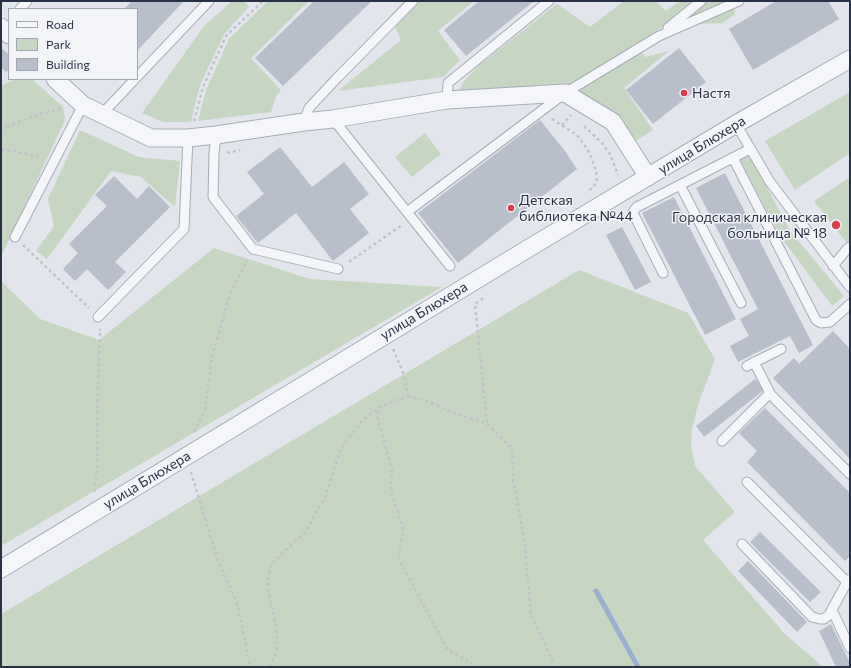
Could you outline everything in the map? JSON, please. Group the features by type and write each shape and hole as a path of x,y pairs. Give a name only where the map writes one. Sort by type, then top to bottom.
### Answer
{"street":[{"name":"улица Блюхера","path":"1,569 517,255 736,124 850,59"},
{"path":"56,80 83,105 151,138 190,132 216,136 304,122 333,119 447,100 565,93 613,122 648,177"}],"lane":[{"path":"138,76 209,1"},
{"path":"304,122 309,108 336,78 413,1"},
{"path":"447,100 448,83 549,1"},
{"path":"659,36 701,1"},
{"path":"409,215 565,93 659,36 740,1"},
{"path":"102,114 134,80"},
{"path":"15,237 83,105"},
{"path":"333,119 450,266"},
{"path":"736,124 770,182 850,287"},
{"path":"98,317 184,229 190,132"},
{"path":"216,136 213,197 253,249 338,269"},
{"path":"663,273 634,213 637,207 750,149"},
{"path":"733,158 816,320 821,323 830,322 850,304"},
{"path":"680,185 741,303"},
{"path":"833,266 850,247"},
{"path":"781,349 750,364 770,393 850,474"},
{"path":"722,441 770,393"},
{"path":"742,544 812,616 820,619 829,615 849,580 747,482"},
{"path":"832,610 850,648"}],"path":[{"path":"190,132 203,87 226,36 263,1"},
{"path":"1,129 40,114 83,105"},
{"path":"539,112 554,119 576,135 589,152 596,170 597,180 592,188 586,192"},
{"path":"570,116 574,118"},
{"path":"582,125 602,143 610,154 618,176"},
{"path":"1,149 54,160"},
{"path":"214,154 242,150"},
{"path":"338,269 409,215"},
{"path":"15,237 98,317 101,333 97,419 97,469 93,497"},
{"path":"250,667 238,606 217,558 185,449 205,410 212,357 230,294 253,249"},
{"path":"474,304 487,424"},
{"path":"387,334 403,372 408,396"},
{"path":"269,667 276,653 277,630 267,586 271,564 306,531 325,497 341,448 363,420 381,406 408,396 430,402 451,412 487,424 512,448 513,480 524,537 531,614 555,667"},
{"path":"381,406 377,415 392,470 391,491 403,528 399,559 447,649 477,667"}],"green space":[{"path":"232,1 244,1 249,7 224,34 200,85 191,122 163,122 142,113 204,26"},
{"path":"268,1 309,1 251,58 281,90 276,96 271,112 198,121 206,90 229,39"},
{"path":"404,1 474,1 438,31 460,60 443,77 338,91 401,40 390,16"},
{"path":"624,1 656,1 666,11 679,1 736,1 734,15 722,23 665,25 638,43 645,57 669,51 624,88 653,130 633,143 578,93 457,95 463,82 478,66 557,4 590,27"},
{"path":"13,80 33,80 63,107 65,120 1,257 1,86"},
{"path":"850,92 850,153 795,190 765,141"},
{"path":"80,130 139,157 180,161 175,207 141,177 111,171 47,259 36,251 54,226 48,199"},
{"path":"425,133 441,154 412,177 395,157"},
{"path":"749,155 791,232 844,296 832,306 780,236 740,160"},
{"path":"850,177 850,241 847,243 814,201"},
{"path":"214,248 310,279 442,287 1,546 1,281 40,319 99,340"},
{"path":"579,270 688,313 715,359 697,408 692,430 691,446 695,466 735,512 703,540 784,633 823,667 1,667 1,614"}],"building":[{"path":"132,1 184,1 138,50 138,8 125,8"},
{"path":"314,1 372,1 283,86 255,58"},
{"path":"479,1 534,1 466,56 444,30"},
{"path":"776,1 828,1 839,19 753,70 729,29"},
{"path":"679,48 706,82 653,124 626,90"},
{"path":"3,49 8,54 8,70 6,72 1,67 1,52"},
{"path":"540,120 565,151 577,169 458,263 418,213"},
{"path":"280,147 312,187 344,162 369,194 350,209 369,233 333,261 296,213 258,243 236,216 264,194 247,172"},
{"path":"725,173 813,345 799,353 790,336 738,362 730,346 749,336 740,319 758,309 696,188"},
{"path":"114,176 137,199 149,186 170,207 115,262 126,272 108,290 87,269 75,281 63,269 78,253 69,244 107,206 95,195"},
{"path":"674,197 736,319 705,335 642,213"},
{"path":"622,227 651,282 635,290 606,235"},
{"path":"833,331 850,349 850,459 773,378 794,358 799,364"},
{"path":"755,379 764,390 704,437 696,426"},
{"path":"765,408 850,493 850,556 845,561 747,462 757,451 739,433"},
{"path":"760,532 821,592 810,602 750,542"},
{"path":"748,561 807,622 797,632 738,571"},
{"path":"831,624 850,663 850,667 836,667 819,631"}],"waterway":[{"path":"596,591 638,667"}],"place":[{"name":"Настя","path":"684,93"},
{"name":"Детская библиотека №44","path":"511,208"},
{"name":"Городская клиническая больница № 18","path":"836,225"}]}
